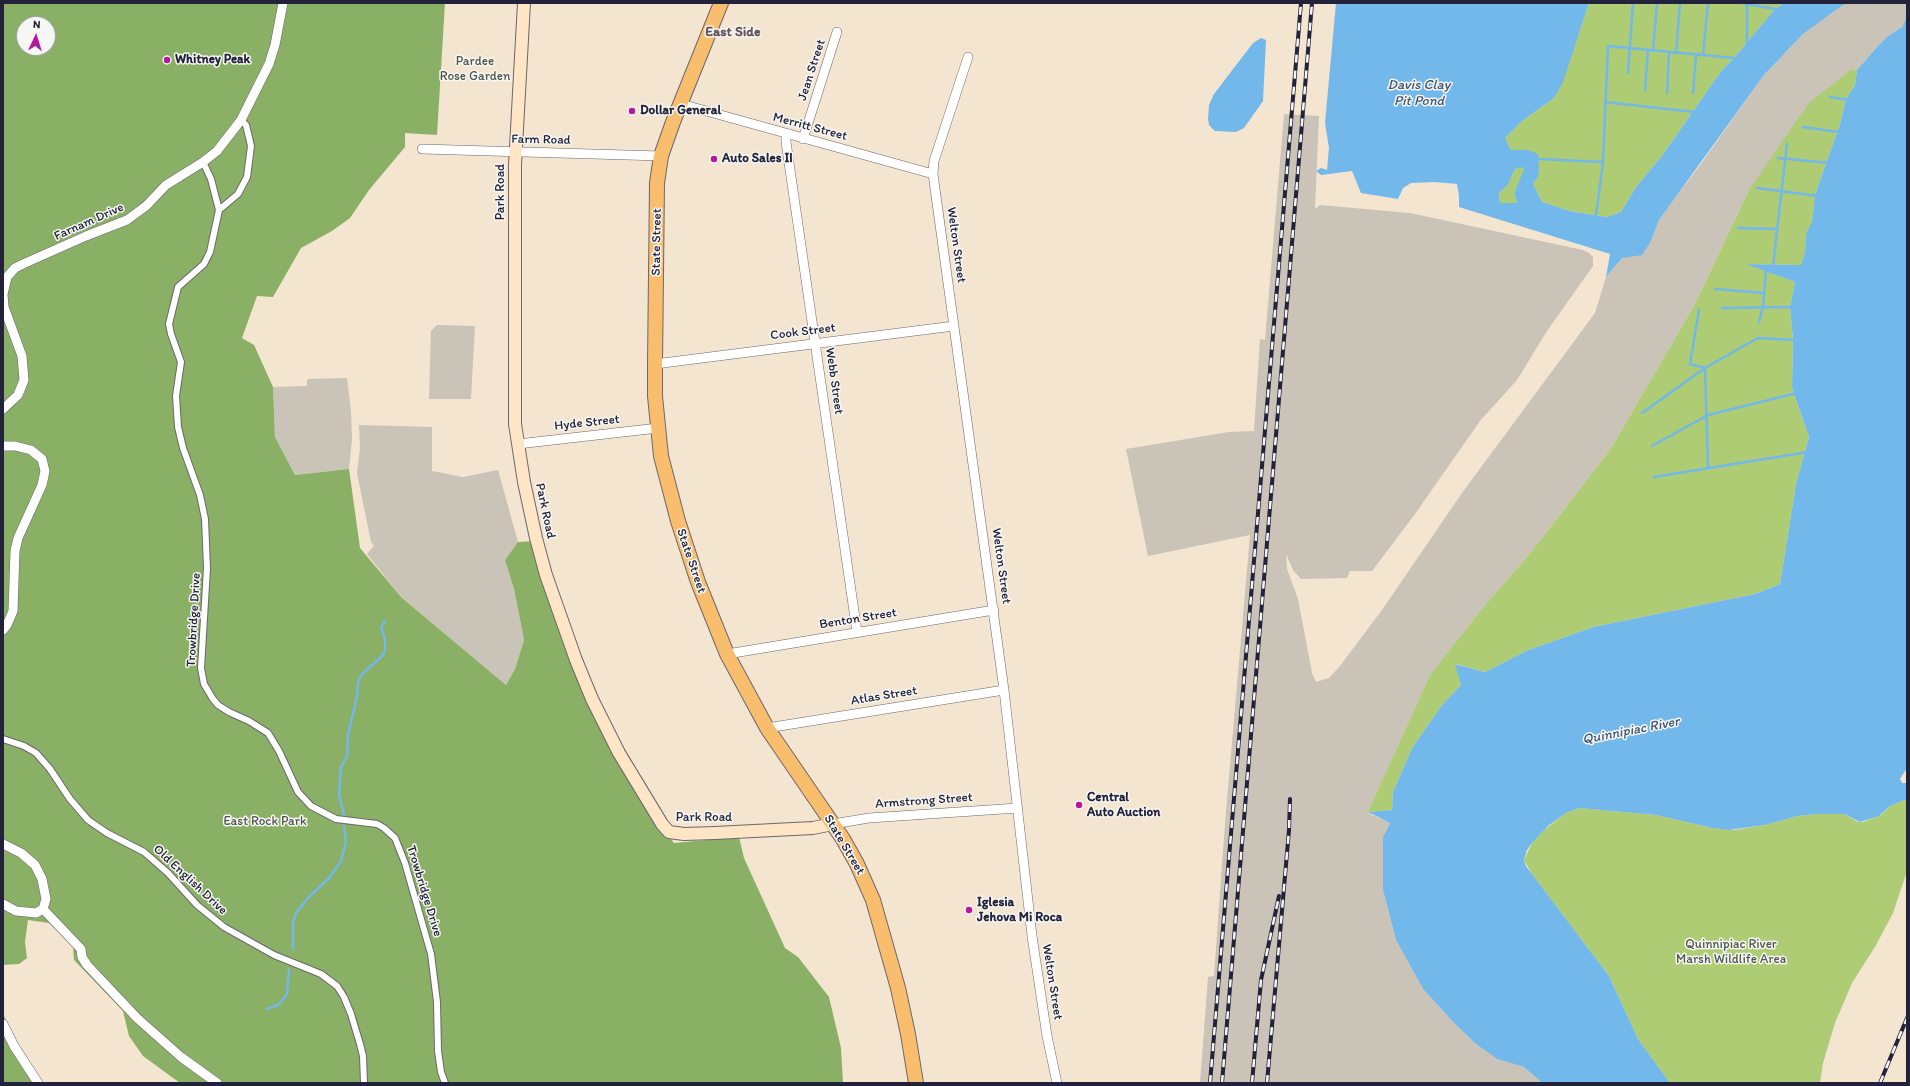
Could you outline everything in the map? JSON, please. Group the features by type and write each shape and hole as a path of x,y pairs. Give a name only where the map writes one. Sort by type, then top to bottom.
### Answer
{"main road":[{"name":"Park Road","path":"524,3 516,152 515,420 529,506 540,553 576,660 611,738 666,829 673,833 692,834 813,828 833,824"},
{"name":"State Street","path":"721,3 661,156 657,183 655,364 661,456 678,521 698,582 727,654 767,728 843,838 857,864 878,916 906,1020 916,1083"}],"street":[{"name":"Farnam Drive","path":"3,409 18,395 24,380 22,356 4,307 4,288 10,273 23,264 86,236 127,220 146,206 166,185 203,162 222,146 241,120 271,59 283,3"},
{"name":"Jean Street","path":"803,139 837,32"},
{"name":"Welton Street","path":"968,57 934,161 933,174 994,610 1032,936 1047,1036 1057,1083"},
{"name":"Merritt Street","path":"681,104 933,174"},
{"path":"219,210 238,194 247,177 251,146 246,125 241,120"},
{"name":"Webb Street","path":"786,134 857,632"},
{"name":"Farm Road","path":"422,149 661,156"},
{"name":"Trowbridge Drive","path":"203,162 211,179 219,210 208,259 178,287 171,310 170,330 181,362 176,401 179,432 200,495 205,519 207,568 201,663 204,684 218,706 249,721 268,733 279,750 298,792 311,806 336,819 377,824 395,838 405,862 431,954 437,1002 440,1072 445,1083"},
{"name":"Cook Street","path":"655,364 954,326"},
{"name":"Hyde Street","path":"518,444 658,428"},
{"path":"3,446 15,446 31,450 42,459 45,471 42,485 18,538 15,558 13,612 3,630"},
{"name":"Benton Street","path":"727,654 994,610"},
{"name":"Atlas Street","path":"767,728 1004,690"},
{"name":"Old English Drive","path":"3,739 36,753 50,769 70,799 88,820 107,833 132,845 150,856 168,873 197,905 224,928 274,955 317,972 337,986 351,1014 360,1044 363,1056 364,1083"},
{"name":"Armstrong Street","path":"833,824 869,818 1018,808"},
{"path":"3,844 21,853 35,865 40,873 46,892 46,905 43,909 36,913 27,913 16,911 3,904"},
{"path":"43,909 81,949 82,957 87,965 137,1018 180,1058 217,1083"},
{"path":"3,1024 16,1050 38,1083"}],"shaded area":[{"path":"1850,3 1907,3 1906,19 1902,27 1888,36 1857,70 1852,69 1749,190 1695,304 1610,450 1532,551 1480,611 1430,675 1368,813 1390,823 1383,837 1383,890 1396,940 1423,989 1455,1024 1476,1044 1497,1059 1524,1067 1542,1083 1200,1083 1208,977 1214,976 1225,823 1250,535 1148,556 1126,449 1229,432 1254,431 1260,339 1265,340 1284,114 1319,116 1315,209 1320,205 1410,213 1583,250 1593,257 1593,266 1547,331 1517,380 1480,421 1415,514 1372,571 1350,571 1347,578 1301,579 1293,570 1286,554 1287,569 1298,599 1312,673 1316,682 1329,678 1340,666 1382,610 1462,493 1595,313 1606,277 1622,258 1651,241 1659,220 1764,75 1803,34 1843,5"},
{"path":"437,325 475,326 471,399 429,399 431,331"},
{"path":"347,378 351,411 352,439 349,469 295,475 275,437 273,387 307,386 307,379"},
{"path":"359,425 432,427 432,471 463,477 498,470 518,542 505,560 514,589 524,640 515,669 506,685 402,598 367,554 374,546 371,542 357,473 360,448"}],"green space":[{"name":"East Rock Park","path":"3,3 445,3 437,135 405,133 405,147 369,190 350,218 332,231 301,248 273,297 257,296 242,338 254,345 273,387 275,437 295,475 349,469 360,548 402,598 506,685 515,669 524,640 514,589 505,560 518,542 535,541 563,642 612,744 647,810 674,843 739,837 744,858 785,948 798,957 829,997 841,1048 843,1083 180,1083 143,1056 129,1036 123,1011 74,960 73,946 49,923 28,920 25,942 27,958 19,964 3,965"},
{"path":"1589,3 1784,3 1775,9 1722,70 1661,157 1636,187 1621,212 1607,217 1570,211 1542,202 1533,184 1538,177 1528,150 1511,150 1505,138 1522,121 1554,98"},
{"path":"1852,69 1857,70 1855,85 1846,99 1840,124 1815,195 1812,223 1806,234 1805,252 1801,265 1748,264 1795,282 1790,307 1793,340 1792,388 1809,437 1796,484 1780,584 1755,594 1593,627 1526,651 1485,672 1456,664 1461,685 1442,705 1412,748 1393,792 1392,810 1368,812 1430,675 1480,611 1532,551 1610,450 1695,304 1749,190 1809,103"},
{"path":"1526,166 1514,193 1517,203 1500,203 1499,193 1508,185 1515,169"},
{"name":"Quinnipiac River Marsh Wildlife Area","path":"1907,799 1907,871 1893,913 1875,947 1852,983 1835,1023 1823,1063 1820,1083 1670,1083 1638,1039 1609,976 1532,874 1524,860 1532,843 1544,830 1566,813 1579,808 1656,815 1712,828 1735,830 1765,825 1798,816 1816,814 1844,814 1858,822 1863,822 1881,815 1890,806"},
{"path":"3,1014 22,1052 43,1083 3,1083"}],"water":[{"name":"Davis Clay Pit Pond","path":"1336,3 1589,3 1563,82 1554,98 1522,121 1505,138 1511,150 1528,150 1538,154 1538,177 1533,184 1542,202 1570,211 1607,217 1621,212 1636,187 1661,157 1722,70 1775,9 1784,3 1850,3 1843,5 1803,34 1764,75 1659,220 1651,241 1642,255 1622,258 1606,277 1610,254 1459,207 1457,184 1435,182 1411,183 1403,188 1398,199 1361,193 1352,171 1321,175 1316,171 1321,168 1327,170 1329,148 1325,123","holes":["1525,167 1514,193 1517,203 1500,203 1499,193 1508,185 1515,169"]},
{"name":"Quinnipiac River","path":"1907,3 1907,768 1900,779 1902,783 1907,783 1907,799 1890,806 1879,816 1860,822 1844,814 1816,814 1798,816 1765,825 1729,830 1712,828 1656,815 1579,808 1566,813 1548,826 1527,850 1524,860 1526,866 1609,976 1638,1039 1670,1083 1542,1083 1524,1067 1497,1059 1476,1044 1455,1024 1423,989 1396,940 1383,890 1383,837 1390,823 1368,812 1392,810 1393,792 1412,748 1442,705 1461,685 1455,664 1485,672 1526,651 1593,627 1755,594 1780,584 1796,484 1809,437 1792,388 1793,340 1790,307 1795,282 1746,264 1801,265 1805,252 1806,234 1812,222 1815,195 1840,124 1846,99 1855,85 1857,70 1888,36 1902,27 1906,19"},
{"path":"1261,38 1266,40 1263,101 1244,128 1236,132 1215,131 1209,125 1208,119 1209,105 1214,94 1253,43"}],"waterway":[{"path":"1628,73 1633,3"},
{"path":"1653,51 1657,3"},
{"path":"1676,53 1680,3"},
{"path":"1703,55 1708,3"},
{"path":"1741,3 1775,9"},
{"path":"1747,3 1747,42"},
{"path":"1538,159 1603,162 1608,46 1734,58"},
{"path":"1645,90 1648,50"},
{"path":"1667,93 1669,52"},
{"path":"1693,93 1696,55"},
{"path":"1830,97 1849,100"},
{"path":"1605,102 1694,112"},
{"path":"1803,127 1838,132"},
{"path":"1773,266 1787,144"},
{"path":"1778,158 1829,163"},
{"path":"1596,216 1603,162"},
{"path":"1757,188 1818,196"},
{"path":"1738,228 1776,229"},
{"path":"1759,322 1763,307 1766,271 1768,271"},
{"path":"1715,289 1764,293"},
{"path":"1722,308 1791,307"},
{"path":"1699,310 1690,364 1705,368 1758,338 1795,340"},
{"path":"1705,368 1708,468"},
{"path":"1642,413 1705,368"},
{"path":"1652,446 1708,415 1797,393"},
{"path":"1654,477 1808,452"},
{"path":"344,815 339,795 341,767 347,756 348,735 357,697 358,682 362,674 383,655 385,650 385,639 381,628 385,621"},
{"path":"293,949 293,923 296,913 308,898 330,877 341,861 346,841 344,826"},
{"path":"267,1009 278,1005 287,994 289,969"}],"railway":[{"path":"1210,1083 1301,3"},
{"path":"1222,1083 1312,3"},
{"path":"1267,1083 1289,830 1290,799"},
{"path":"1252,1083 1261,980 1279,896"},
{"path":"1880,1083 1907,1018"}],"place":[{"name":"Whitney Peak","path":"167,60"},
{"name":"Dollar General","path":"632,111"},
{"name":"Auto Sales II","path":"714,159"},
{"name":"Central Auto Auction","path":"1079,805"},
{"name":"Iglesia Jehova Mi Roca","path":"969,910"}],"district":[{"name":"East Side","path":"733,32"}],"park label":[{"name":"Pardee Rose Garden","path":"475,70"}]}
